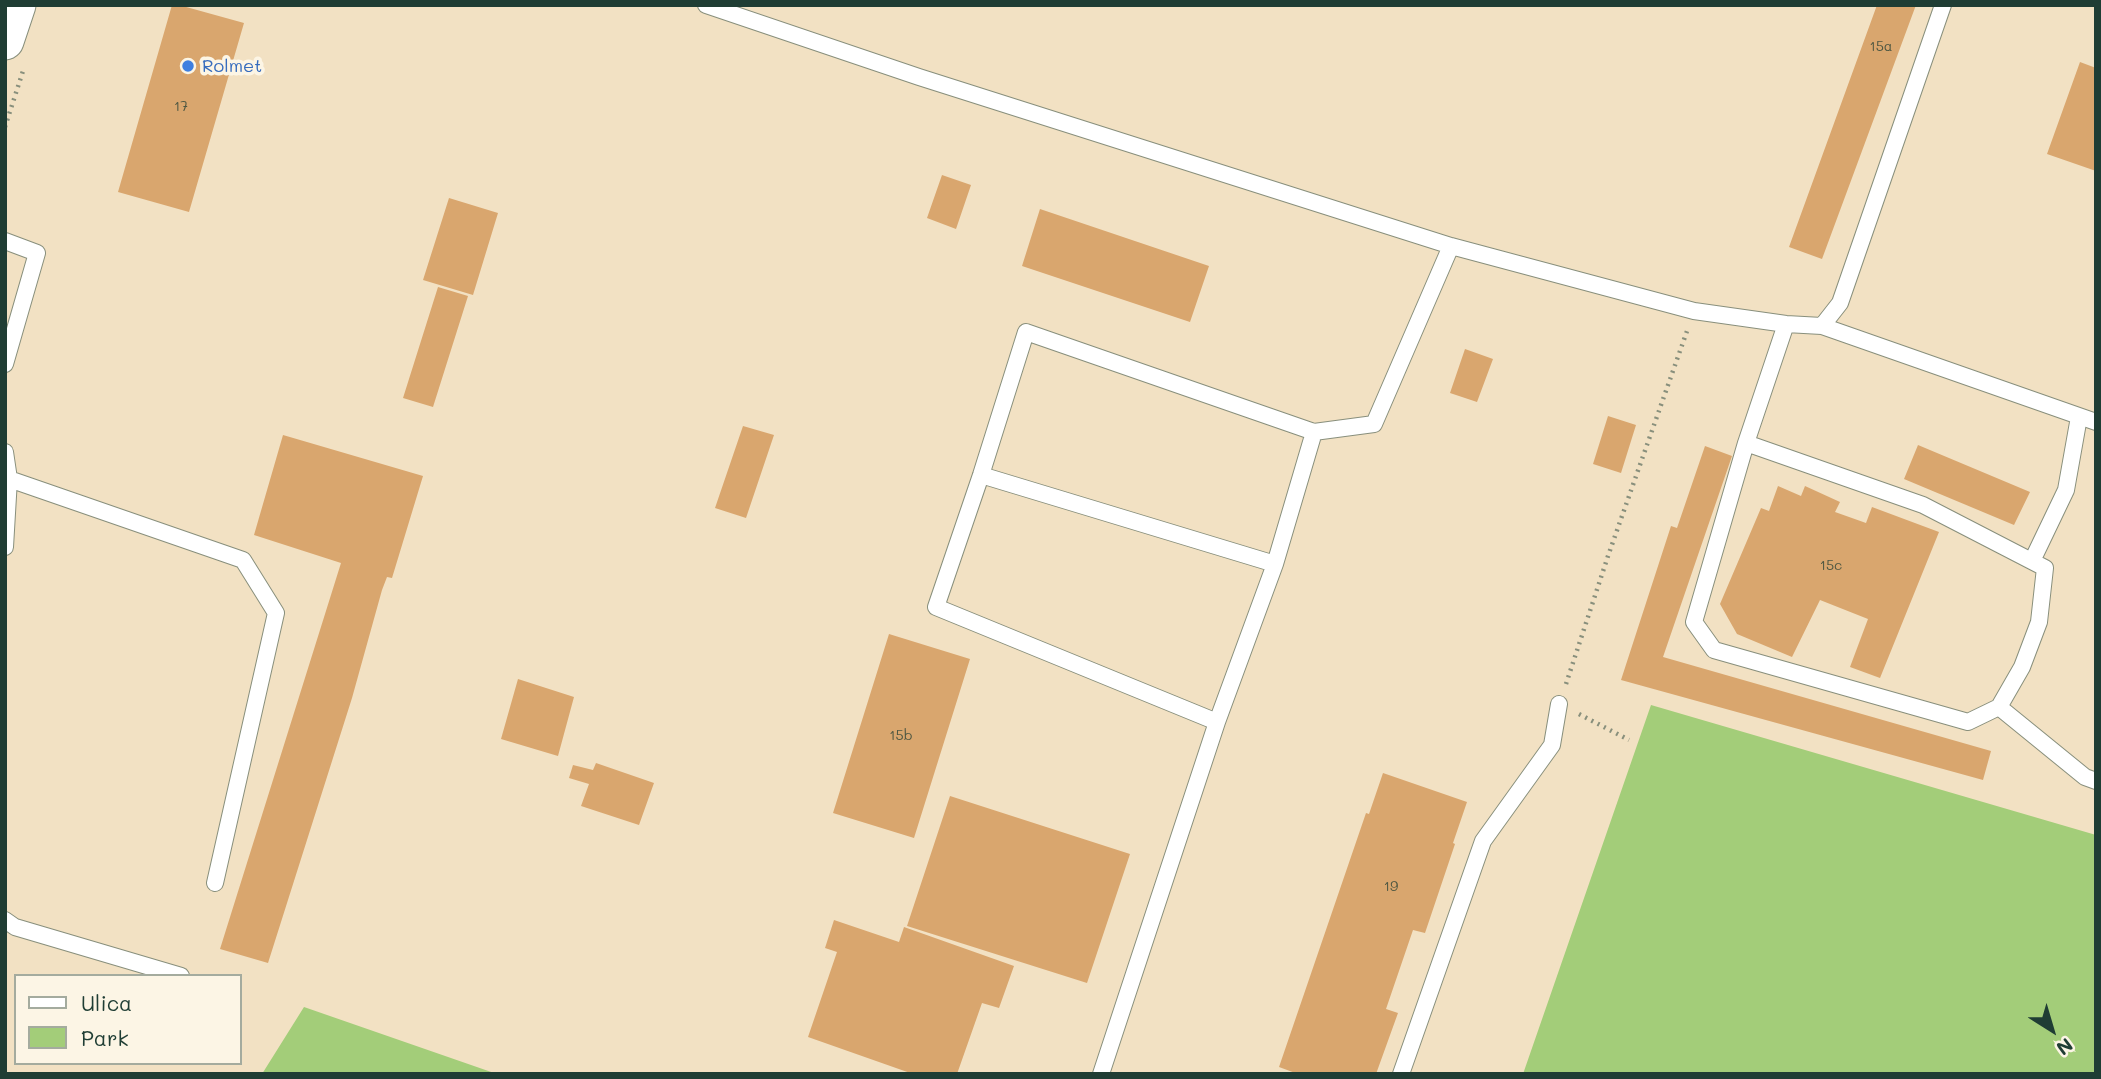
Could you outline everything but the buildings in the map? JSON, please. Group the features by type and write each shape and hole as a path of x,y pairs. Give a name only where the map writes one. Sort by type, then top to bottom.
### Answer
{"street":[{"path":"15,54 17,5"}],"lane":[{"path":"706,5 919,77 1451,246 1694,310 1786,324 1822,326 2096,422"},
{"path":"1822,326 1840,303 1943,5"},
{"path":"5,241 37,253 5,365"},
{"path":"1217,722 936,607 1026,332 1314,432 1374,424 1451,246"},
{"path":"1746,443 1923,505 2045,568 2039,622 2022,667 1999,707 1968,722 1714,650 1694,622 1746,443 1786,324"},
{"path":"2032,561 2066,490 2079,416"},
{"path":"1101,1074 1217,722 1275,565 1314,432"},
{"path":"5,452 9,479 5,548"},
{"path":"981,475 1275,565"},
{"path":"9,479 243,560 276,612 215,883"},
{"path":"1401,1074 1483,841 1552,745 1559,704"},
{"path":"1999,707 2085,777 2096,780"},
{"path":"5,920 15,927 174,974"}],"path":[{"path":"5,127 15,54"},
{"path":"1629,740 1559,704 1694,310"}],"green space":[{"path":"1651,705 2096,835 2096,1074 1523,1074"},
{"path":"304,1007 497,1074 262,1074"}],"place":[{"name":"Rolmet","path":"188,66"}]}
